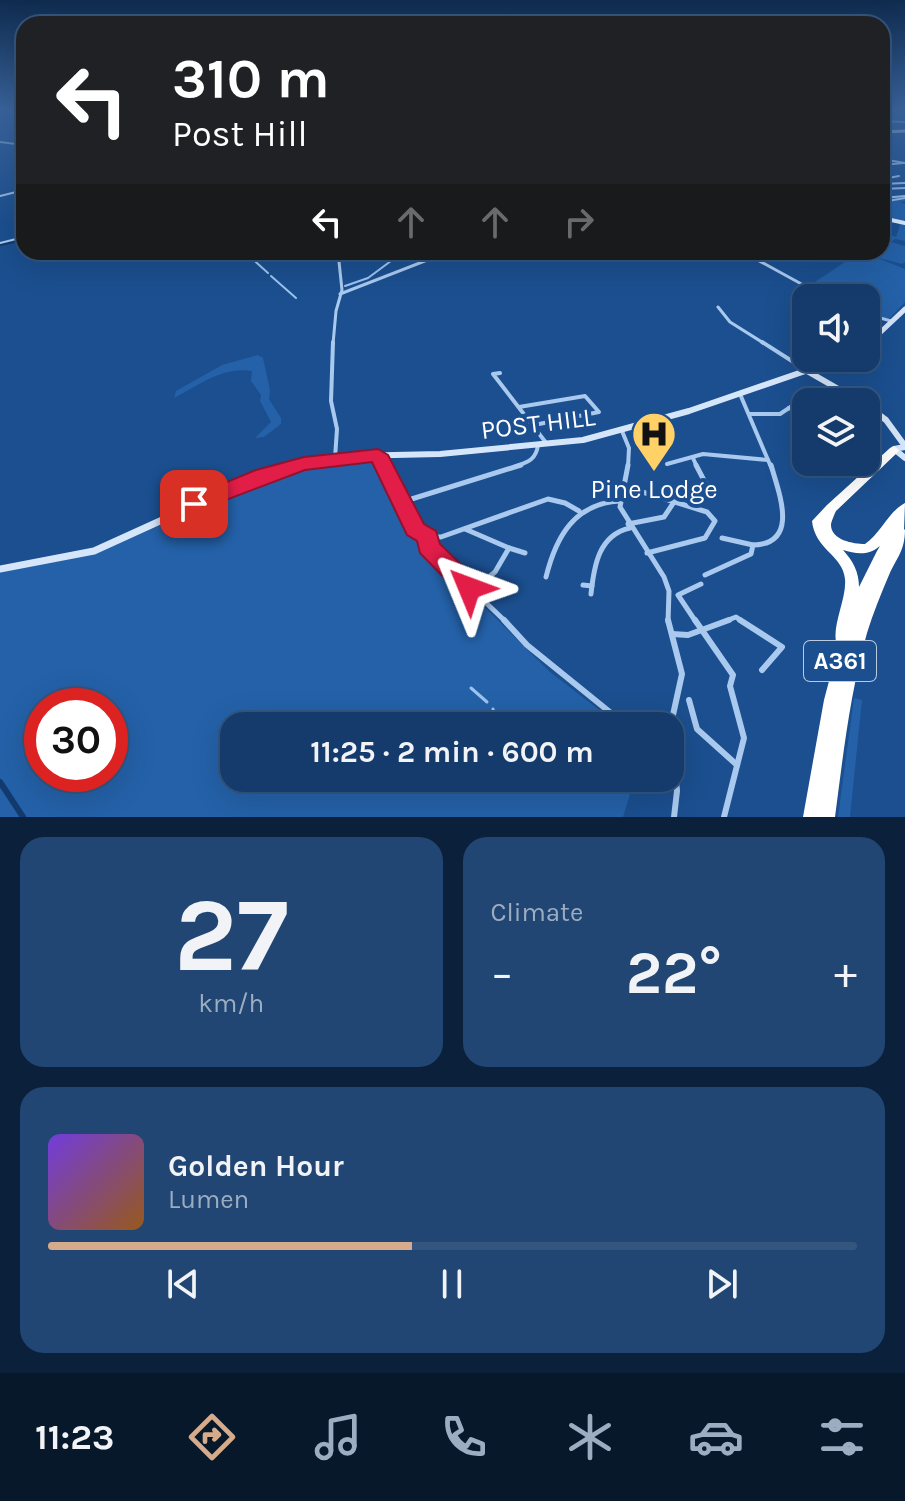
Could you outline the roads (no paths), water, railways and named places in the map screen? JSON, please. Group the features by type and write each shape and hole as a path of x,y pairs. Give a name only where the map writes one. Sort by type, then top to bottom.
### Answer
{"highway":[{"path":"899,452 859,480 831,508 825,526 829,534 843,544 860,549 873,545 905,507"},
{"name":"A361","path":"831,508 819,519 818,530 823,540 846,562 852,579 842,634 842,656"},
{"name":"A361","path":"812,817 831,701 842,656 874,570 905,518"},
{"name":"A361","path":"826,817 841,721 864,621 891,554 905,534"}],"street":[{"path":"335,458 337,429 331,401 331,367 343,291 339,260"},
{"path":"343,291 432,260"},
{"path":"756,260 797,284"},
{"path":"718,307 730,322 792,361"},
{"path":"880,334 905,309"},
{"path":"880,318 893,322"},
{"name":"POST HILL","path":"0,569 94,551 264,475 335,458 440,454 543,444 622,431 804,372"},
{"path":"809,372 837,388"},
{"path":"402,502 524,464 533,458 543,444 534,425 493,374 500,373"},
{"path":"722,538 768,545 775,540 782,526 782,507 768,460 740,394"},
{"path":"519,407 585,396 599,412 534,425"},
{"path":"750,414 778,414 792,406"},
{"path":"880,415 897,436 899,452"},
{"path":"622,431 627,435 629,459 619,501 629,526 667,583 668,622 682,674 674,712"},
{"path":"670,462 708,454 768,460"},
{"path":"378,455 415,530 428,537 441,537 548,499 565,503 579,511"},
{"path":"693,458 708,489"},
{"path":"623,486 713,516 715,521 705,538 647,553"},
{"path":"544,572 567,525 579,511 596,503 619,501"},
{"path":"591,594 607,540 612,533 664,517 674,502"},
{"path":"465,529 525,553"},
{"path":"428,537 428,547 527,645 610,712"},
{"path":"705,575 751,554 753,545"},
{"path":"449,557 458,561 477,582 485,583 490,580 509,548"},
{"path":"701,584 678,595 733,675 730,686 744,738 724,817"},
{"path":"583,585 592,586"},
{"path":"672,634 688,635 736,617 782,647 762,670"},
{"path":"689,700 697,729 737,765"},
{"path":"674,817 677,792"}],"waterway":[{"path":"890,189 905,188"},
{"path":"890,201 905,198"},
{"path":"0,245 16,242"},
{"path":"254,260 268,273"},
{"path":"345,286 368,278 392,260"},
{"path":"271,276 296,298"},
{"path":"471,688 487,702"},
{"path":"0,782 23,817"}],"place":[{"name":"Pine Lodge","path":"654,473"}]}
